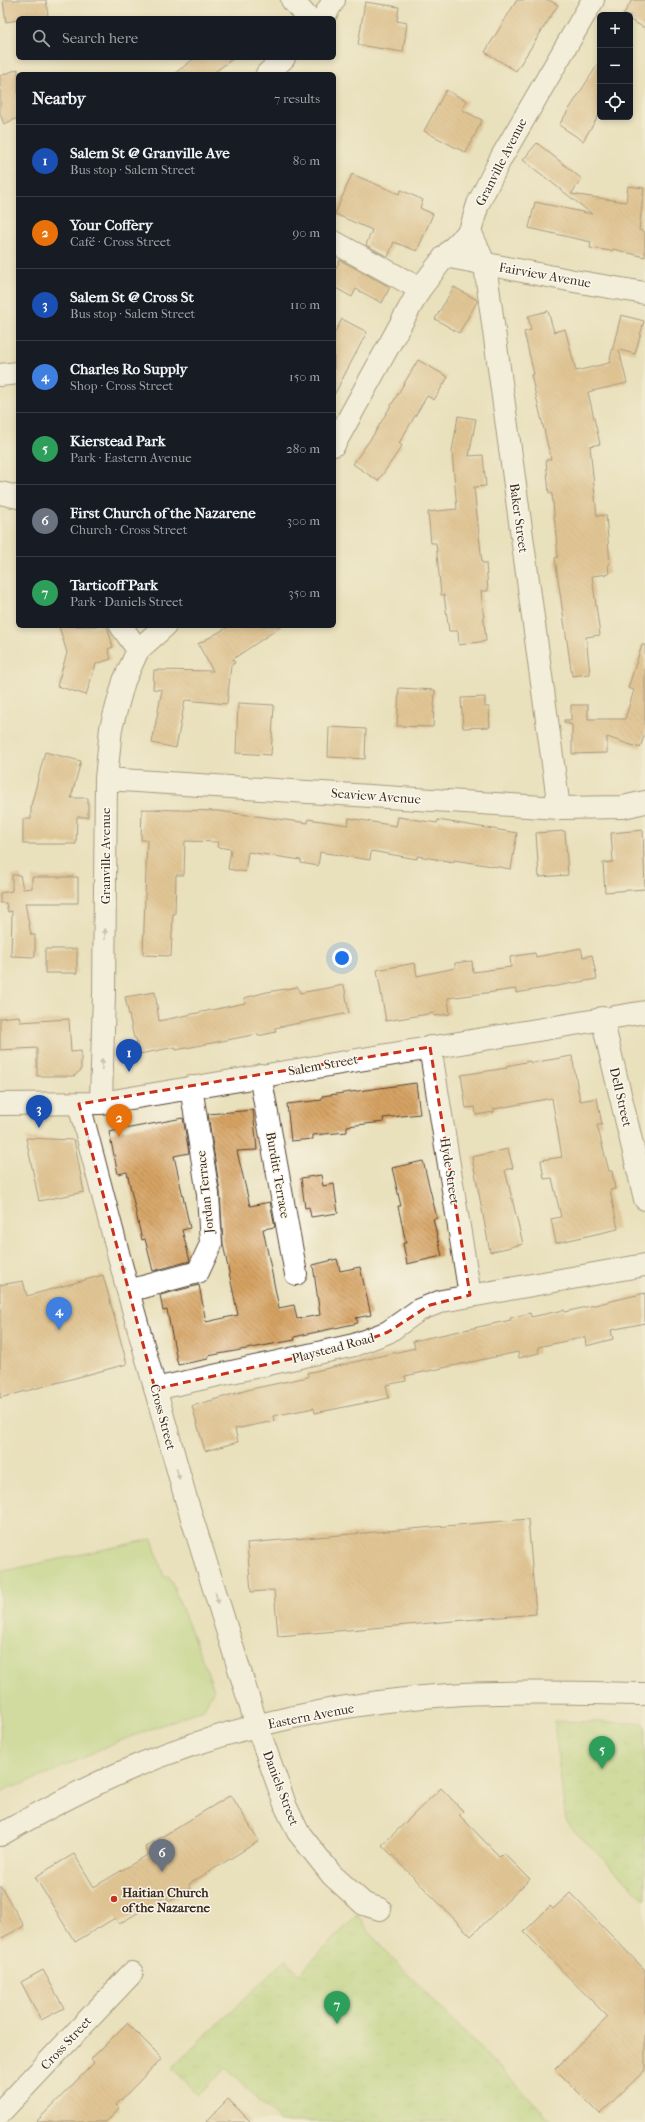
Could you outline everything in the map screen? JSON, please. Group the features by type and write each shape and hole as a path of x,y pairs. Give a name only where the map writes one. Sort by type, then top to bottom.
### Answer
{"street":[{"path":"292,0 306,16"},
{"path":"324,16 334,0"},
{"name":"Granville Avenue","path":"336,441 420,289 445,256 470,231 478,204 501,158 593,0"},
{"path":"269,72 282,60"},
{"name":"Baker Street","path":"470,231 485,265 559,808"},
{"path":"336,243 420,289"},
{"name":"Fairview Avenue","path":"445,256 485,265 645,293"},
{"path":"0,375 16,373"},
{"path":"0,492 16,496"},
{"path":"122,628 138,650"},
{"name":"Granville Avenue","path":"101,1103 104,993 106,779 109,740 115,710 124,681 138,650 163,628"},
{"name":"Seaview Avenue","path":"106,779 559,808 624,807 645,802"},
{"name":"Salem Street","path":"0,1104 101,1103 260,1075 645,1012"},
{"name":"Dell Street","path":"602,1018 645,1199"},
{"name":"Hyde Street","path":"430,1047 470,1295"},
{"name":"Burditt Terrace","path":"260,1075 296,1274"},
{"name":"Jordan Terrace","path":"128,1291 198,1272 211,1244 208,1194 191,1087"},
{"name":"Cross Street","path":"79,1104 128,1291 186,1499 257,1726"},
{"name":"Playstead Road","path":"155,1389 354,1344 388,1332 418,1310 430,1305 470,1295 645,1265"},
{"name":"Eastern Avenue","path":"0,1835 58,1803 129,1768 167,1754 257,1726 325,1711 439,1696 515,1692 645,1694"},
{"name":"Daniels Street","path":"257,1726 286,1807 298,1832 314,1855 347,1890 364,1904 380,1909"},
{"name":"Cross Street","path":"0,2113 132,1973"}],"highlighted area":[{"path":"430,1047 470,1295 430,1305 388,1332 354,1345 155,1389 79,1104"}],"green space":[{"path":"152,1539 164,1577 169,1576 214,1689 204,1709 109,1745 51,1773 0,1792 0,1572"},
{"path":"554,1721 645,1723 645,1900 566,1823"},
{"path":"357,1915 382,1948 553,2122 280,2122 226,2067 199,2095 172,2068 286,1959 299,1974"}],"building":[{"path":"3,0 46,0 48,16 16,16 16,20 6,22"},
{"path":"517,0 549,0 558,5 516,71 485,52"},
{"path":"632,0 645,0 645,28 633,22 633,12 625,12"},
{"path":"365,2 399,7 397,21 407,23 403,52 358,45"},
{"path":"192,60 231,60 215,72 177,72"},
{"path":"597,66 597,118 583,141 559,125"},
{"path":"18,69 18,72 16,72 16,119 4,124 0,114 0,76"},
{"path":"446,90 467,101 462,110 482,120 466,153 424,131"},
{"path":"537,143 582,179 571,194 626,202 628,186 644,188 639,230 645,232 645,257 613,249 612,251 590,248 591,242 529,228 535,202 592,214 523,160"},
{"path":"352,174 399,194 401,190 423,200 420,208 433,214 417,251 394,242 388,257 366,245 372,230 336,214"},
{"path":"340,260 390,287 382,303 356,289 352,297 336,288 336,268"},
{"path":"454,287 477,300 459,333 435,319"},
{"path":"548,311 554,332 565,329 576,371 609,363 621,315 644,321 635,354 619,350 627,383 588,392 600,444 590,446 597,516 606,515 610,564 608,564 609,574 592,576 600,635 586,637 590,674 572,676 555,558 558,557 552,493 549,493 546,460 551,459 531,375 534,374 524,332 531,330 528,316"},
{"path":"342,319 367,332 336,391 336,330"},
{"path":"418,360 448,377 434,400 427,396 399,443 402,446 378,481 353,464 374,434"},
{"path":"458,416 476,419 469,456 483,455 486,486 474,487 482,563 486,563 488,591 481,591 486,641 459,645 458,631 449,631 444,595 441,595 436,543 431,543 428,512 457,509 452,452"},
{"path":"60,628 108,628 113,647 108,649 111,659 96,664 86,695 57,686 67,653"},
{"path":"226,628 279,628 233,659 235,663 231,665 227,704 185,700 176,748 152,743 162,690 153,689 154,670 213,671 198,644"},
{"path":"642,645 645,645 645,733 640,748 607,737 607,753 572,754 572,725 564,722 564,720 571,720 571,705 588,705 588,719 625,719 634,690 628,688"},
{"path":"399,688 435,690 433,727 397,726"},
{"path":"485,697 485,707 489,707 490,727 463,728 461,698"},
{"path":"238,703 274,705 271,755 236,753"},
{"path":"329,727 366,729 365,759 328,757"},
{"path":"45,752 81,761 71,798 88,798 88,817 77,817 76,844 23,844 23,819 31,819 31,806"},
{"path":"142,809 218,811 308,823 308,819 348,825 349,818 396,826 398,817 437,823 438,820 517,833 511,869 417,856 417,859 371,851 370,860 320,852 318,866 301,863 301,860 248,852 245,872 228,869 231,849 217,847 218,842 185,841 184,875 176,875 175,914 173,914 171,956 143,955 147,840 141,840"},
{"path":"643,830 645,889 605,892 603,863 613,862 611,833"},
{"path":"565,831 568,875 539,877 536,833"},
{"path":"12,875 20,875 23,889 32,888 32,877 78,877 78,903 25,903 31,935 35,935 35,957 11,956 12,911 8,912 6,903 0,903 0,893 12,891"},
{"path":"581,948 583,957 592,955 597,979 516,993 516,989 448,998 450,1014 434,1016 434,1013 386,1021 377,970 415,963 417,976 455,968 455,963 472,961 473,972 511,967 510,957 535,953 536,957"},
{"path":"45,949 77,949 77,973 45,973"},
{"path":"344,985 349,1013 275,1028 276,1032 258,1036 258,1034 176,1050 176,1047 139,1054 125,997 155,992 159,1021 245,1003 244,998 267,992 298,987 300,993"},
{"path":"19,1016 20,1022 69,1019 71,1052 81,1051 81,1070 74,1076 37,1076 37,1048 0,1050 0,1018"},
{"path":"572,1056 580,1101 597,1098 602,1125 597,1125 609,1171 612,1171 615,1189 610,1190 618,1229 556,1243 551,1219 561,1217 552,1178 544,1179 541,1160 562,1157 552,1098 494,1109 494,1112 476,1115 475,1107 466,1108 461,1075 507,1068 506,1066 530,1061 531,1063"},
{"path":"416,1083 420,1114 383,1118 384,1122 347,1126 347,1132 313,1135 313,1139 291,1141 287,1104 322,1100 322,1096"},
{"path":"253,1110 257,1150 237,1151 250,1206 270,1202 275,1227 263,1229 279,1308 294,1305 297,1319 320,1315 313,1265 337,1259 340,1271 360,1267 371,1315 356,1318 358,1323 294,1337 295,1340 208,1356 208,1359 178,1365 167,1310 163,1311 160,1295 199,1285 206,1322 238,1315 223,1244 220,1192 208,1114"},
{"path":"183,1118 189,1153 174,1156 190,1228 182,1230 190,1261 153,1271 145,1239 142,1240 127,1172 118,1174 109,1132"},
{"path":"26,1138 74,1140 84,1192 39,1201"},
{"path":"508,1149 513,1168 505,1170 523,1244 490,1252 472,1157"},
{"path":"423,1161 437,1218 433,1219 442,1256 407,1264 403,1243 406,1243 398,1206 401,1206 392,1168"},
{"path":"321,1175 323,1186 334,1184 338,1213 311,1217 309,1207 305,1208 301,1178"},
{"path":"103,1275 127,1364 0,1398 0,1285 23,1281 27,1296"},
{"path":"645,1293 645,1323 611,1330 613,1339 586,1346 585,1337 538,1347 539,1353 519,1358 518,1352 405,1376 406,1381 386,1385 389,1398 315,1413 314,1408 273,1416 274,1421 235,1429 238,1442 205,1451 192,1406 251,1389 308,1377 307,1373 415,1348 413,1341 511,1320 510,1318 530,1313 531,1317 564,1310 565,1312"},
{"path":"528,1519 536,1614 278,1636 274,1590 251,1592 247,1543"},
{"path":"441,1788 463,1811 459,1815 500,1857 504,1853 530,1879 471,1936 382,1845"},
{"path":"231,1795 259,1841 189,1884 191,1888 169,1902 166,1896 119,1924 115,1918 75,1942 35,1877 74,1854 94,1887 149,1854 145,1847"},
{"path":"0,1885 24,1926 0,1939"},
{"path":"570,1893 645,1970 645,2070 600,2114 555,2069 608,2017 524,1932 550,1906 553,1909"},
{"path":"43,1970 64,2008 41,2020 21,1982"},
{"path":"127,2023 162,2058 116,2105 119,2108 106,2122 36,2122 94,2063 91,2059"},
{"path":"228,2099 251,2122 206,2122"}],"place":[{"name":"Salem St @ Granville Ave","path":"129,1072"},
{"name":"Salem St @ Cross St","path":"39,1128"},
{"name":"Your Coffery","path":"119,1137"},
{"name":"Charles Ro Supply","path":"59,1330"},
{"name":"Kierstead Park","path":"602,1769"},
{"name":"First Church of the Nazarene","path":"162,1872"},
{"name":"Haitian Church of the Nazarene","path":"114,1899"},
{"name":"Tarticoff Park","path":"337,2024"}]}
